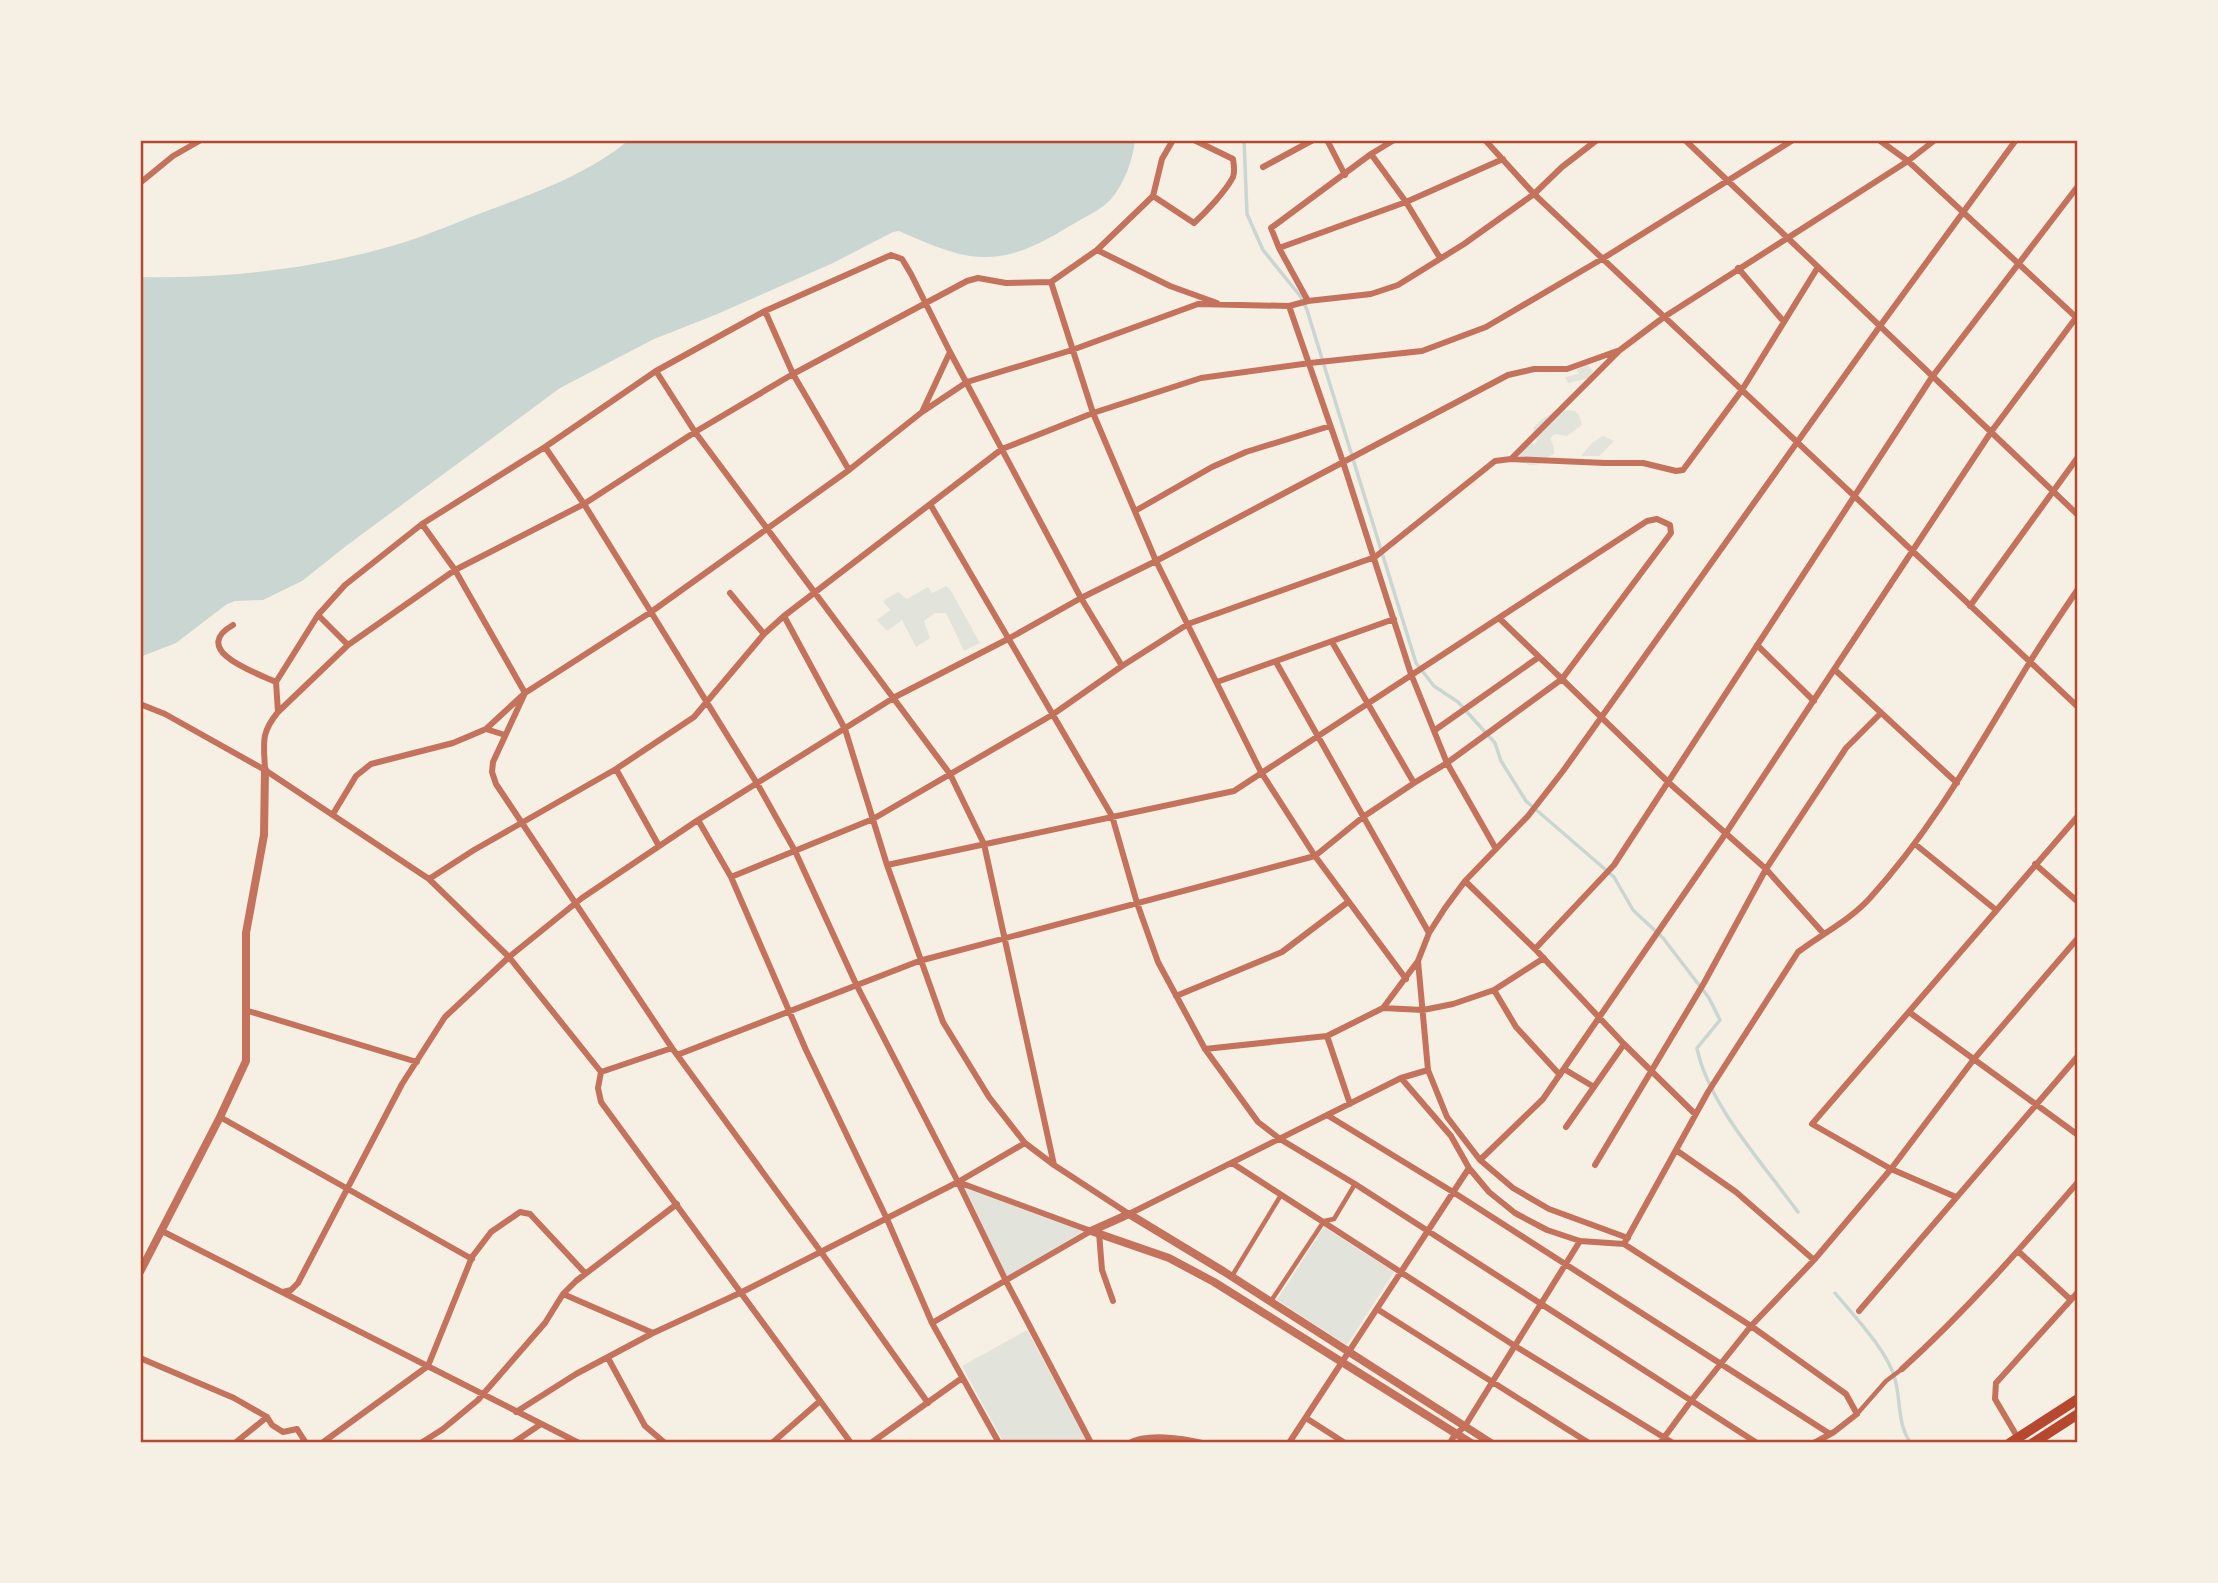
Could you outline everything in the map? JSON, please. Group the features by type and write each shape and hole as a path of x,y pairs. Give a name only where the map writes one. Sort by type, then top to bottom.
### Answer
{"main road":[{"path":"2014,1441 2078,1399"},
{"path":"2034,1443 2078,1414"}],"street":[{"path":"140,183 173,156 201,140"},
{"path":"140,1272 246,1061 246,933 264,835 264,734 278,712 348,645 455,570 584,504 695,432 793,374 967,281 978,278 1006,284 1051,282 1097,250 1153,196 1162,159 1173,140"},
{"path":"1153,196 1194,223 1233,177 1233,159 1194,140"},
{"path":"1263,167 1299,144 1313,140"},
{"path":"1327,140 1345,175"},
{"path":"1304,302 1271,230 1273,225 1371,154 1395,140"},
{"path":"1485,140 1534,194 2078,707"},
{"path":"333,814 356,776 371,764 453,743 486,729 525,693 651,612 849,470 922,412 967,382 1072,350 1198,304 1289,306 1371,294 1398,285 1464,244 1534,194 1562,167 1597,140"},
{"path":"1685,140 2078,515"},
{"path":"429,879 474,850 617,769 694,717 764,634 784,616 1002,449 1093,413 1200,379 1310,363 1422,351 1486,327 1602,259 1793,140"},
{"path":"1480,1160 1543,1098 1600,1019 1835,670 1991,432 2077,318 1908,161 1879,140"},
{"path":"1511,459 1620,350 1664,317 1908,161 1935,140"},
{"path":"1205,1049 1327,1035 1382,1008 1419,961 1429,933 1465,881 1528,816 1602,718 1880,326 2016,140"},
{"path":"1371,154 1406,202 1440,258"},
{"path":"1279,248 1406,202 1503,159"},
{"path":"1535,949 1614,865 1932,377 2078,186"},
{"path":"1097,250 1170,286 1223,305"},
{"path":"278,712 276,682 318,615 345,585 422,524 545,447 656,371 765,311 891,254 902,259 1081,598 1122,666"},
{"path":"731,877 873,819 1052,715 1188,624 1376,555 1495,461 1511,459 1643,463 1676,471 1686,468 1742,390 1818,267"},
{"path":"1738,268 1784,322"},
{"path":"1051,282 1093,413 1135,512 1156,561 1261,772 1315,856 1406,979"},
{"path":"1289,306 1330,426 1345,460 1394,619 1447,763 1496,849"},
{"path":"765,311 793,374 849,470"},
{"path":"283,1293 298,1283 402,1084 445,1017 509,957 576,903 698,820 895,697 1081,598 1508,376 1534,369 1567,369 1620,350"},
{"path":"922,412 950,352"},
{"path":"656,371 695,432 950,774 984,844 1054,1165"},
{"path":"1135,512 1212,467 1246,452 1330,426"},
{"path":"545,447 584,504 706,700 795,851 856,984 1091,1443"},
{"path":"1970,606 2078,457"},
{"path":"930,504 1112,816 1137,904 1158,962 1205,1049 1258,1122 1280,1139 1355,1184 1757,1443"},
{"path":"677,1055 919,961 1315,856 1363,817 1447,763 1562,679 1671,533 1670,525 1657,519 1647,521 1234,791 887,866"},
{"path":"422,524 455,570 525,693"},
{"path":"1626,1241 1713,1083 1798,952 1846,921 1870,899 1915,844 1957,783 2078,589"},
{"path":"730,593 764,634"},
{"path":"318,615 348,645"},
{"path":"784,616 845,729 887,866 943,1023 989,1097 1025,1143 1129,1214 1232,1276 1491,1443"},
{"path":"1499,618 1668,782 1766,870 1824,934"},
{"path":"1216,682 1394,619"},
{"path":"233,625 223,630 219,637 219,644 225,656 276,682"},
{"path":"1332,642 1413,783"},
{"path":"1757,645 1814,701"},
{"path":"1435,730 1539,657"},
{"path":"1276,662 1429,933"},
{"path":"1835,670 1957,783"},
{"path":"525,693 492,762 496,784 671,1048 928,1403"},
{"path":"140,704 165,714 265,770 429,879 509,957 601,1072 598,1088 601,1102 851,1443"},
{"path":"1595,1165 1699,992 1766,870 1846,748 1881,713"},
{"path":"486,729 505,735"},
{"path":"617,769 659,846"},
{"path":"1956,1198 1891,1169 1812,1124 2078,816"},
{"path":"698,820 731,877 789,1011 887,1219 932,1323 999,1443"},
{"path":"1915,844 1996,910"},
{"path":"2035,864 2078,902"},
{"path":"1465,881 1544,958 1624,1044 1695,1114"},
{"path":"1176,996 1282,952 1348,902"},
{"path":"1663,1440 1751,1326 1814,1260 1891,1169 1974,1059 2078,938"},
{"path":"1382,1008 1423,1010 1453,1004 1494,990 1544,958"},
{"path":"1419,961 1428,1070 1447,1117 1480,1160 1513,1188 1549,1209 1626,1241 1846,1394 1857,1414"},
{"path":"1494,990 1516,1027 1562,1072 1594,1087"},
{"path":"245,1010 417,1062"},
{"path":"1909,1012 2078,1135"},
{"path":"1327,1035 1350,1104"},
{"path":"1566,1126 1624,1044"},
{"path":"601,1072 671,1048"},
{"path":"1858,1311 2078,1056"},
{"path":"932,1323 1129,1214 1401,1078 1428,1070"},
{"path":"1401,1078 1451,1136 1469,1168 1489,1192 1515,1213 1547,1230 1580,1241 1626,1241"},
{"path":"1327,1115 1453,1192 1830,1434"},
{"path":"220,1117 472,1259"},
{"path":"516,1412 576,1374 653,1333 742,1292 887,1219 1025,1143"},
{"path":"1676,1150 1736,1192 1814,1260"},
{"path":"1232,1163 1663,1440 1673,1443"},
{"path":"1289,1443 1469,1168"},
{"path":"958,1182 1169,1258 1214,1282 1471,1443"},
{"path":"1814,1443 1857,1414 1886,1381 1948,1328 2078,1182"},
{"path":"1271,1301 1324,1221 1334,1219 1355,1184"},
{"path":"1232,1276 1282,1194"},
{"path":"421,1443 478,1400 545,1323 563,1294 585,1273 677,1204"},
{"path":"326,1442 428,1366 472,1259 491,1232 520,1212 526,1212 585,1273"},
{"path":"162,1231 579,1443"},
{"path":"1095,1232 1102,1270 1113,1300"},
{"path":"1450,1443 1465,1426 1580,1241"},
{"path":"2018,1251 2071,1300"},
{"path":"2014,1441 1995,1399 1996,1383 2078,1292"},
{"path":"563,1294 653,1333"},
{"path":"1377,1309 1589,1443"},
{"path":"140,1358 234,1398 267,1417 272,1425 283,1433 297,1429 306,1443"},
{"path":"608,1358 646,1426 665,1443"},
{"path":"871,1443 961,1378"},
{"path":"772,1443 820,1401"},
{"path":"235,1443 267,1417"},
{"path":"1306,1418 1345,1443"},
{"path":"513,1443 541,1424"},
{"path":"1129,1443 1136,1439 1202,1443"}],"shaded area":[{"path":"629,140 1135,140 1127,171 1111,199 1097,211 1047,239 1011,254 975,257 941,248 899,231 893,232 833,263 654,339 560,388 302,581 263,600 227,604 176,643 140,657 140,277 207,276 276,270 376,250 429,234 546,188 581,172"},
{"path":"1587,365 1593,371 1590,378 1568,383 1565,377 1579,374 1577,370"},
{"path":"1558,409 1575,411 1582,425 1567,436 1555,434 1550,438 1554,454 1540,464 1526,464 1519,452 1527,443 1535,444 1537,441 1533,428"},
{"path":"1603,436 1614,441 1599,456 1581,456 1592,443"},
{"path":"946,586 980,643 964,651 946,613 935,613 924,621 930,638 916,647 902,620 887,631 877,620 890,610 883,601 898,592 907,599 928,587 932,593"},
{"path":"964,1188 1084,1231 1007,1277"},
{"path":"1324,1227 1394,1272 1347,1345 1277,1300"},
{"path":"1027,1330 1088,1443 1004,1443 962,1366"}],"waterway":[{"path":"1244,140 1247,214 1263,250 1301,297 1307,310 1416,663 1434,686 1458,702 1495,743 1501,761 1526,801 1614,877 1633,910 1663,938 1709,998 1720,1020 1697,1048 1703,1069 1725,1112 1798,1212"},
{"path":"1835,1293 1869,1334 1891,1368 1897,1387 1903,1428 1911,1443"}]}
